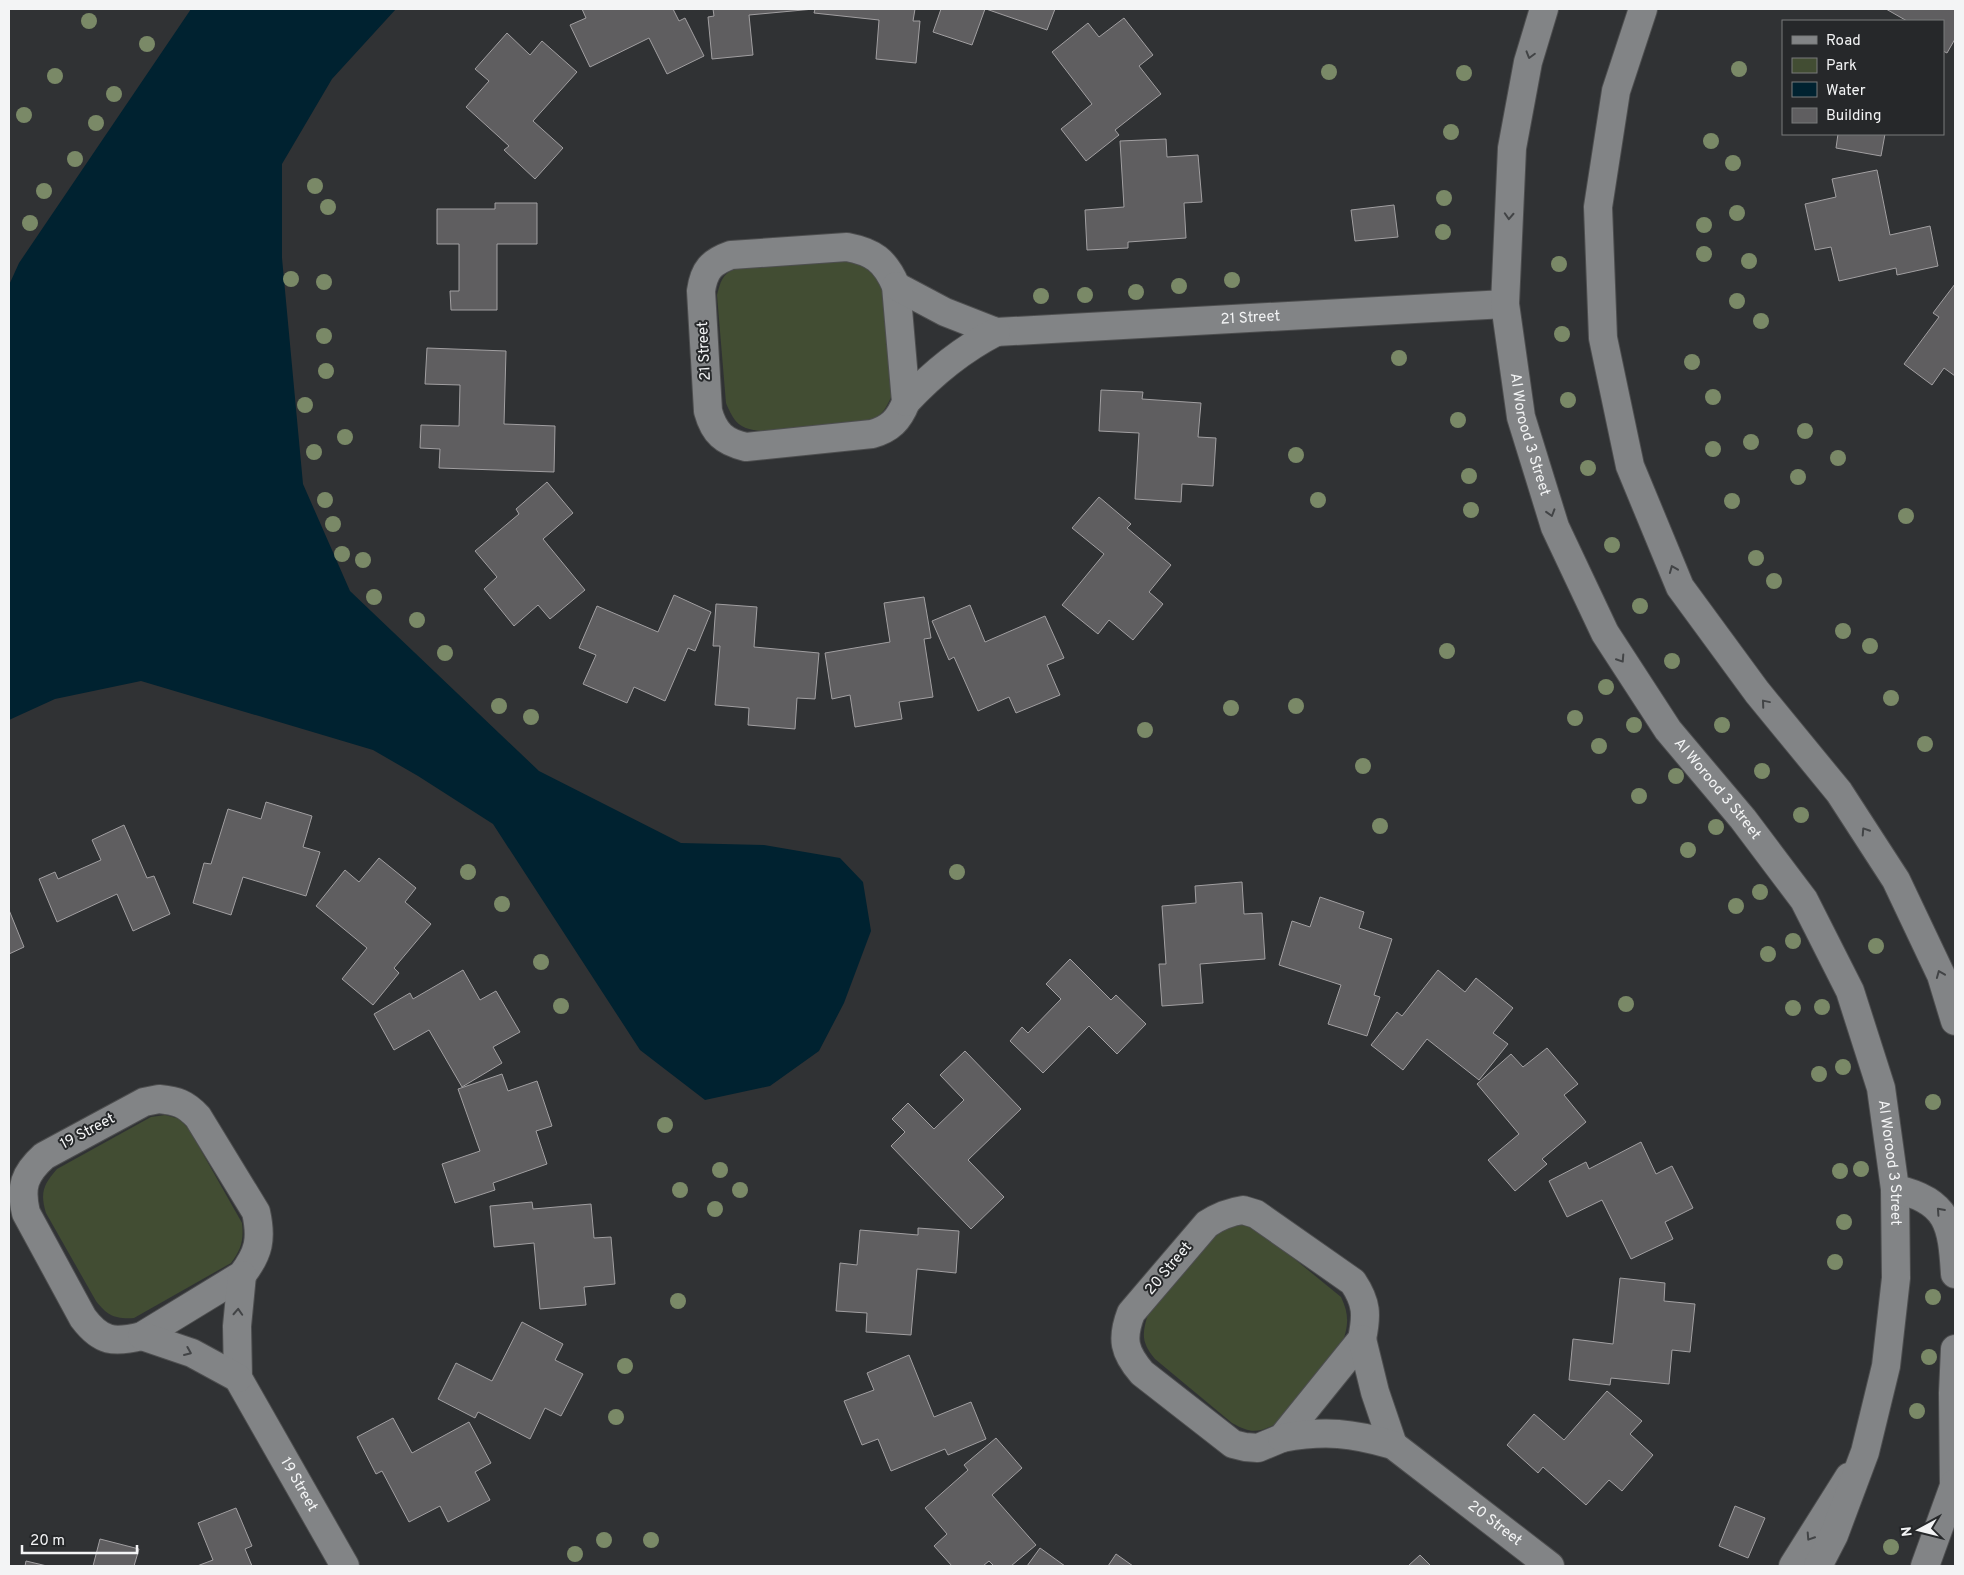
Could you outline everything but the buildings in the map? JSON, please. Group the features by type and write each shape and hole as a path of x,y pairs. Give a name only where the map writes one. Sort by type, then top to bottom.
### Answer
{"street":[{"name":"Al Worood 3 Street","path":"1544,9 1528,62 1512,148 1505,304 1521,417 1555,528 1604,633 1668,730 1743,819 1804,900 1850,991 1881,1088 1895,1189 1896,1278 1886,1366 1865,1452 1834,1535 1818,1566"},
{"path":"1643,9 1616,91 1598,208 1603,338 1630,466 1680,587 1757,692 1840,792 1896,880 1941,975 1955,1021"},
{"name":"21 Street","path":"906,402 896,286 890,270 878,258 863,250 847,246 731,255 719,259 709,268 703,279 701,291 708,411 712,425 720,436 732,444 746,447 872,434 884,431 894,424 906,402 926,381 971,345 996,332 1505,304"},
{"name":"21 Street","path":"896,286 945,312 996,332"},
{"name":"19 Street","path":"158,1099 174,1101 188,1106 198,1117 256,1212 260,1228 258,1246 252,1262 242,1275 142,1336 126,1340 109,1339 94,1332 83,1318 26,1213 22,1197 24,1181 32,1167 44,1156 144,1102 158,1099"},
{"path":"1895,1189 1914,1193 1932,1202 1946,1217 1952,1237 1955,1274"},
{"name":"20 Street","path":"1393,1445 1375,1392 1362,1339 1366,1309 1361,1295 1353,1282 1256,1214 1243,1210 1217,1216 1207,1224 1131,1313 1125,1328 1125,1345 1131,1360 1142,1373 1233,1444 1258,1448 1282,1438 1310,1433 1338,1433 1366,1437 1393,1445 1550,1566"},
{"name":"19 Street","path":"242,1275 237,1326 238,1378 345,1566"},
{"name":"19 Street","path":"142,1336 192,1353 238,1378"},
{"name":"20 Street","path":"1282,1438 1362,1339"},
{"path":"1925,1566 1955,1486 1953,1393 1955,1349"},
{"path":"1793,1566 1865,1452"}],"green space":[{"path":"851,256 864,261 882,283 892,395 881,414 861,423 761,431 742,426 735,420 726,403 717,295 723,278 729,272 746,266"},
{"path":"165,1115 180,1119 190,1131 242,1223 243,1235 241,1244 231,1263 134,1318 116,1317 104,1310 96,1301 46,1213 43,1200 44,1190 57,1169 151,1117"},
{"path":"1245,1222 1259,1230 1341,1297 1347,1317 1344,1338 1274,1425 1258,1431 1244,1429 1232,1423 1155,1359 1147,1348 1144,1338 1148,1314 1218,1231"}],"water":[{"path":"191,9 396,9 332,79 282,164 282,258 303,484 350,591 539,771 681,843 764,845 840,858 863,882 871,931 844,1003 819,1051 770,1086 705,1100 640,1050 493,824 373,750 141,681 55,699 9,720 9,285 19,263"}]}
